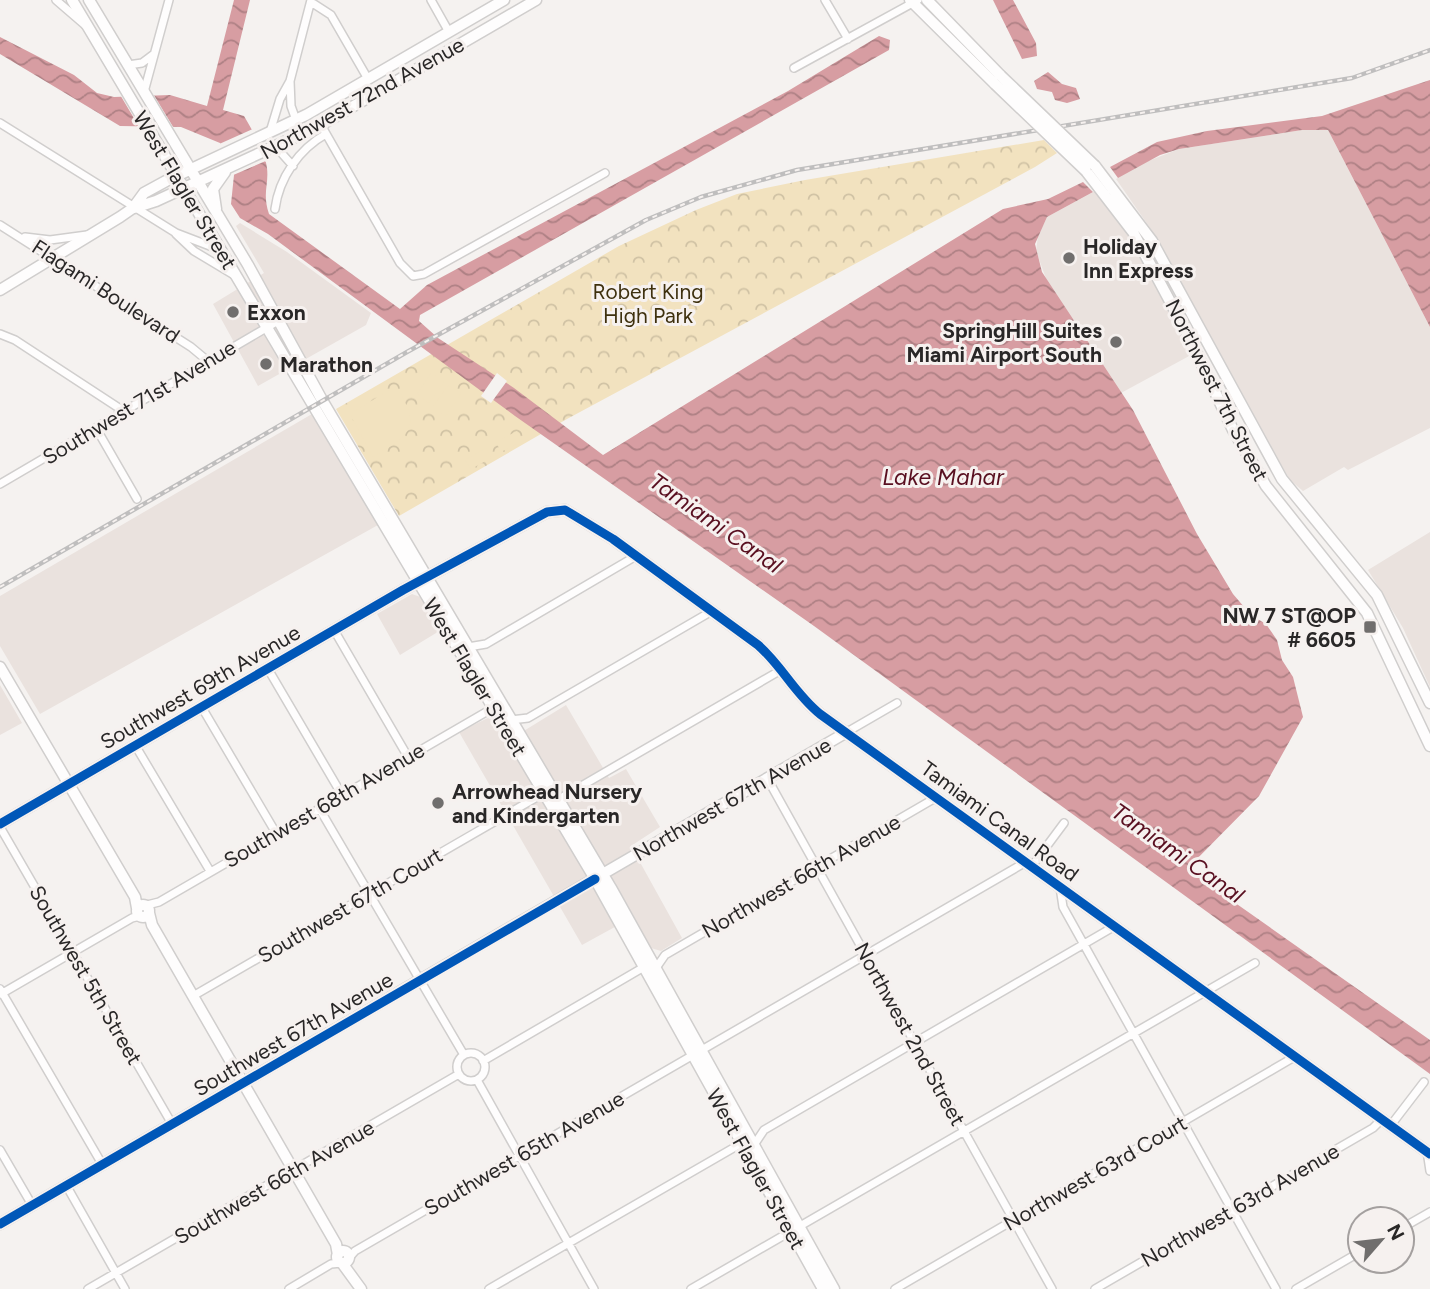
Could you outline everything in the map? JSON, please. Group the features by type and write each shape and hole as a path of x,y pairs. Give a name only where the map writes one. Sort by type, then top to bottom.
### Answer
{"main road":[{"name":"West Flagler Street","path":"72,0 161,151 356,468 544,793 649,956 742,1143 834,1289"},
{"name":"West Flagler Street","path":"89,0 278,321 356,468"},
{"name":"Northwest 72nd Avenue","path":"133,208 144,193 176,175 313,111 504,0"},
{"name":"Northwest 72nd Avenue","path":"133,208 324,129 376,93 536,0"},
{"name":"Northwest 7th Street","path":"927,0 998,80"},
{"name":"Northwest 7th Street","path":"913,1 1091,168 1152,241 1282,479 1377,595 1430,703"},
{"path":"449,32 457,46"},
{"path":"368,79 376,93"},
{"path":"313,111 324,129"},
{"name":"Northwest 7th Street","path":"1091,168 1133,232 1190,339 1233,430 1266,486 1367,613 1430,746"},
{"path":"218,217 213,189 227,169"},
{"path":"0,290 133,208"},
{"path":"0,297 15,282"},
{"name":"Southwest 69th Avenue","path":"0,825 422,580 547,512 560,509"},
{"name":"Tamiami Canal Road","path":"560,509 578,515 765,651 803,700 1428,1152"},
{"name":"West Flagler Street","path":"422,580 468,647 559,799 644,967 754,1145 823,1289"},
{"path":"0,667 244,1082 361,1289"},
{"name":"Northwest 67th Avenue","path":"598,876 847,732"},
{"name":"Southwest 67th Avenue","path":"0,1224 598,876"}],"street":[{"path":"56,0 88,26"},
{"path":"144,92 169,0"},
{"path":"431,0 449,32"},
{"path":"825,0 848,39"},
{"path":"265,134 290,80 311,1 331,15 368,79"},
{"path":"794,68 913,1"},
{"path":"128,65 142,63 154,53"},
{"path":"290,80 291,106 296,120"},
{"path":"0,123 176,233 223,251"},
{"path":"275,209 278,188 309,144 324,129 400,262 413,276 424,274 605,173"},
{"path":"272,150 293,166"},
{"name":"Flagami Boulevard","path":"0,225 191,347 209,362"},
{"path":"176,233 194,251 239,278"},
{"path":"21,237 50,240 92,234"},
{"name":"Southwest 71st Avenue","path":"0,484 278,321"},
{"path":"2,332 125,412"},
{"path":"96,428 137,499"},
{"path":"468,647 486,644 636,556"},
{"path":"512,720 528,718 712,611"},
{"path":"334,630 408,757"},
{"path":"475,659 486,644"},
{"path":"268,668 342,795"},
{"path":"559,799 781,670"},
{"name":"Northwest 67th Avenue","path":"847,732 897,703"},
{"path":"201,706 276,833"},
{"name":"Southwest 68th Avenue","path":"1,992 493,708"},
{"path":"519,733 528,718"},
{"path":"135,745 210,872"},
{"name":"Northwest 2nd Street","path":"767,778 1052,1289"},
{"name":"Southwest 67th Court","path":"193,996 544,793"},
{"name":"Northwest 66th Avenue","path":"656,968 665,955 937,797"},
{"path":"319,808 464,1055"},
{"path":"1029,864 1064,823"},
{"name":"Southwest 5th Street","path":"0,825 172,1124"},
{"name":"Southwest 65th Avenue","path":"289,1289 866,955 1029,864"},
{"path":"1059,886 1063,906 1276,1289"},
{"path":"754,1145 764,1130 1115,926"},
{"name":"Northwest 66th Avenue","path":"649,956 665,955"},
{"path":"691,1289 1255,963"},
{"path":"483,1061 644,967"},
{"path":"1,992 102,1164"},
{"path":"474,1054 483,1061 484,1071 477,1080 467,1081 459,1074 458,1062 464,1055 474,1054"},
{"name":"Northwest 63rd Court","path":"895,1289 1296,1056"},
{"name":"Southwest 66th Avenue","path":"88,1289 459,1074"},
{"path":"477,1080 594,1289"},
{"name":"Northwest 63rd Avenue","path":"1095,1289 1386,1122 1424,1082"},
{"path":"746,1131 764,1130"},
{"path":"489,1289 742,1143"},
{"path":"0,1150 32,1205"},
{"path":"1428,1152 1430,1171"},
{"path":"66,1185 125,1289"},
{"path":"1296,1289 1346,1260"}],"shaded area":[{"path":"1302,130 1328,130 1430,327 1430,428 1348,470 1344,467 1303,491 1290,480 1157,238 1116,179 1138,165 1179,149"},
{"path":"1097,190 1126,229 1191,355 1121,393 1048,284 1036,251 1038,236 1047,217"},
{"path":"240,223 287,252 371,313 366,325 258,386 213,304 264,273 236,226"},
{"path":"312,414 378,525 40,714 0,646 0,596"},
{"path":"1430,532 1430,687 1403,628 1368,570"},
{"path":"412,594 423,598 441,630 400,655 377,614"},
{"path":"0,685 22,723 0,735"},
{"path":"566,705 609,778 626,769 660,827 631,846 682,938 661,951 651,948 633,917 582,945 459,732 492,716 509,740"}],"green space":[{"name":"Robert King High Park","path":"1044,140 1057,153 1035,167 567,419 399,516 336,409 619,246 737,194"},
{"path":"431,373 444,382 429,403 417,394"},
{"path":"448,385 461,393 446,416 433,407"},
{"path":"396,386 409,412 408,429 404,436 373,457 351,416 353,412"},
{"path":"517,431 522,441 501,452 496,442"},
{"path":"486,448 491,458 471,469 465,460"}],"water":[{"name":"Lake Mahar","path":"234,0 250,0 223,110 244,116 261,148 267,168 266,200 269,214 400,309 427,285 788,91 879,36 890,40 889,50 420,315 419,321 438,338 514,388 603,455 1003,209 1048,199 1083,182 1093,192 1047,217 1035,244 1042,272 1133,410 1197,534 1233,594 1251,615 1266,624 1277,640 1282,660 1293,677 1303,717 1259,796 1187,869 1430,1040 1430,1074 814,626 515,416 268,234 240,218 231,204 234,175 229,156 220,143 181,127 120,126 0,54 0,37 74,75 97,93 114,97 170,95 207,106"},
{"path":"993,0 1013,0 1036,43 1037,56 1022,59"},
{"path":"1048,72 1062,84 1076,88 1080,99 1067,103 1055,100 1052,92 1037,89 1034,81"},
{"path":"1430,80 1430,327 1328,130 1302,130 1179,149 1160,155 1118,178 1110,167 1157,142 1207,131 1322,116"}],"pier":[{"path":"152,92 175,130 141,130 119,93"},
{"path":"255,128 268,160 231,176 226,157 217,145"},
{"path":"497,373 507,381 491,403 481,396"}],"railway":[{"path":"0,587 407,352 646,220 701,197 797,170 1352,78 1430,50"}],"cycle path":[{"path":"0,824 403,590 547,512 565,510 613,539 758,645 820,714 1430,1154"},
{"path":"0,1224 595,879"}],"place":[{"name":"Holiday Inn Express","path":"1069,258"},
{"name":"Exxon","path":"233,312"},
{"name":"SpringHill Suites Miami Airport South","path":"1116,342"},
{"name":"Marathon","path":"266,364"},
{"name":"NW 7 ST@OP # 6605","path":"1370,627"},
{"name":"Arrowhead Nursery and Kindergarten","path":"438,803"}],"water label":[{"name":"Tamiami Canal","path":"716,523"},
{"name":"Tamiami Canal","path":"1178,853"}]}
